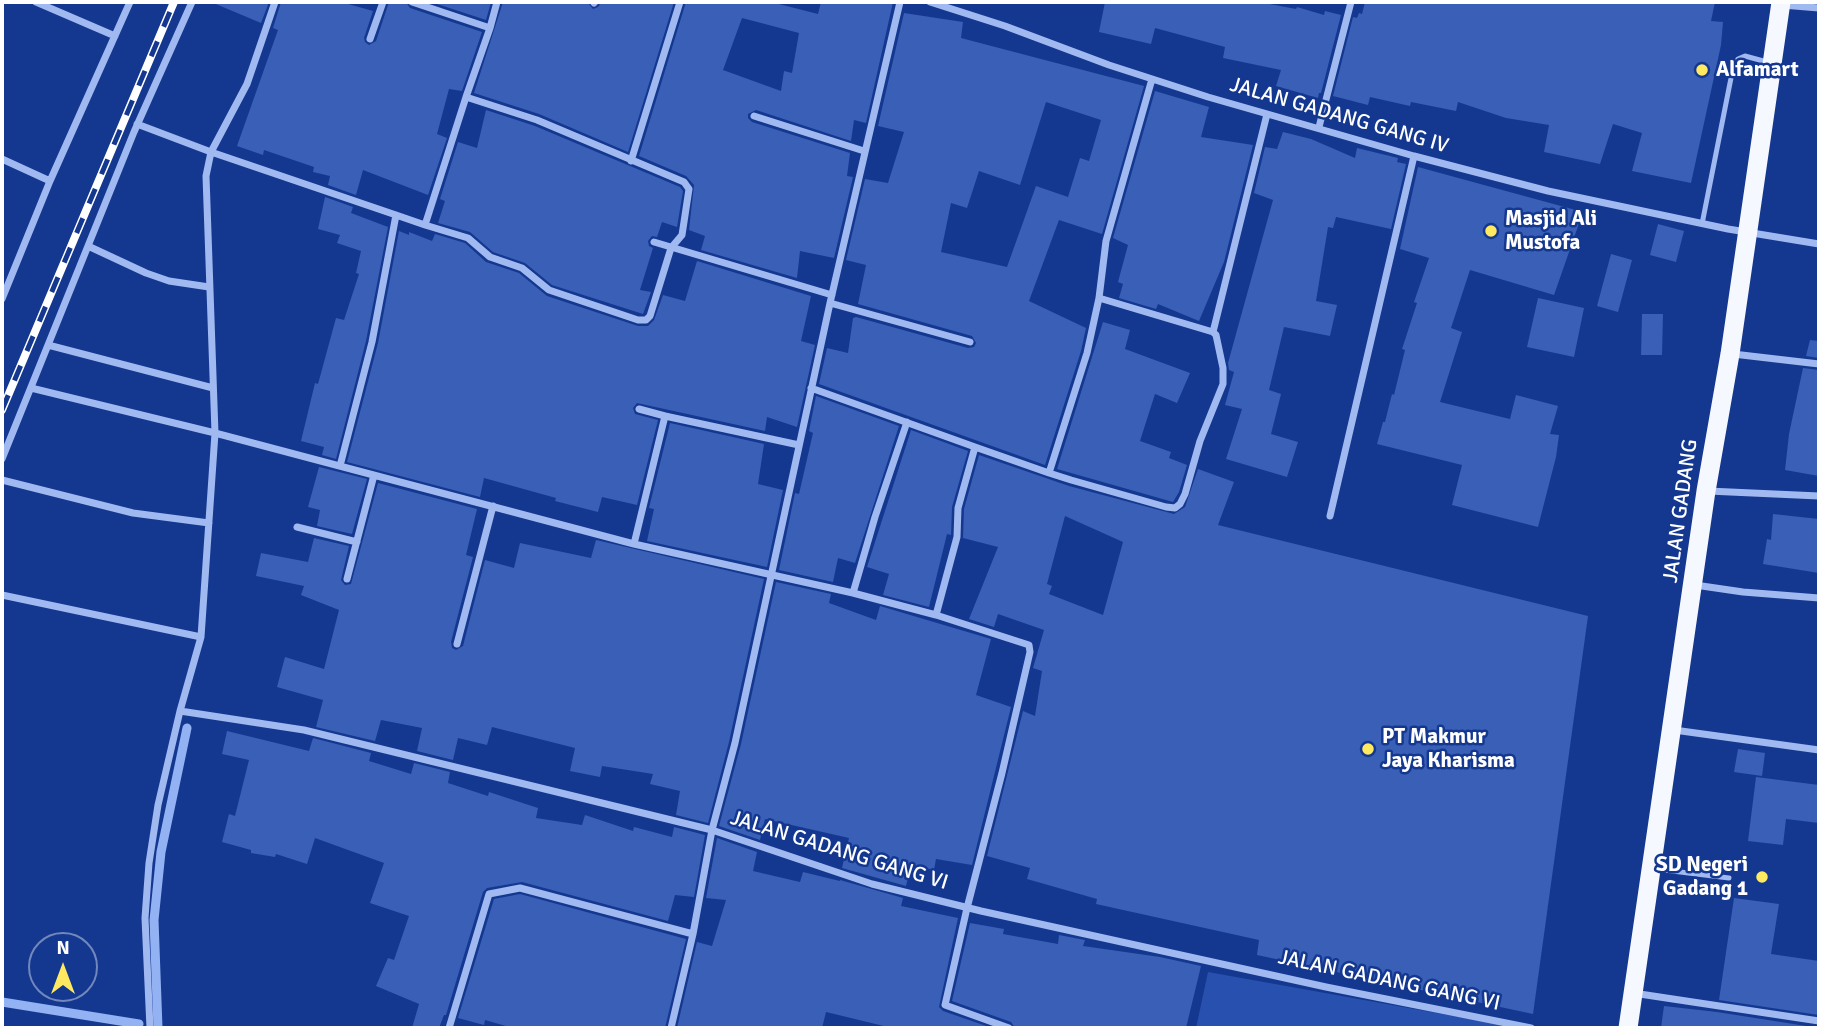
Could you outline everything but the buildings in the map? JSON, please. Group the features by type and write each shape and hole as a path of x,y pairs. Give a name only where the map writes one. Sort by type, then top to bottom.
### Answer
{"highway":[{"name":"JALAN GADANG","path":"1628,1028 1706,491 1730,354 1781,4"}],"street":[{"path":"36,2 115,36"},
{"path":"2,298 50,181 130,2"},
{"path":"2,459 137,124 192,2"},
{"path":"150,1028 145,918 149,863 158,805 201,637 215,433 206,176 211,152 247,84 275,2"},
{"path":"370,38 383,2"},
{"path":"412,2 490,28"},
{"path":"425,225 497,2"},
{"path":"631,160 680,2"},
{"path":"671,1028 693,934 712,830 735,743 811,387 900,2"},
{"name":"JALAN GADANG GANG IV","path":"930,2 1153,79 1414,156 1548,191 1702,224 1819,244"},
{"path":"1319,127 1351,2"},
{"path":"1781,4 1819,8"},
{"path":"1049,473 1087,354 1099,298 1106,241 1153,79"},
{"path":"137,124 211,152 468,238 490,257 522,268 550,290 638,320 646,320 650,316 671,248 682,235 688,185 537,121 466,97"},
{"path":"1213,332 1267,114"},
{"path":"754,116 864,151"},
{"path":"1330,516 1414,156"},
{"path":"2,159 50,181"},
{"path":"340,466 372,342 396,215"},
{"path":"654,243 832,295"},
{"path":"88,246 169,281 209,287"},
{"path":"811,387 1049,473 1166,507 1179,507 1200,441 1223,384 1218,339 1213,332 1099,298"},
{"path":"830,303 970,342"},
{"path":"48,345 213,388"},
{"path":"1730,354 1819,364"},
{"path":"31,387 634,544 853,593 936,615 1030,646 946,1005 1009,1028"},
{"path":"639,409 799,445"},
{"path":"634,544 665,416"},
{"path":"853,593 907,422"},
{"path":"936,615 957,537 958,508 975,447"},
{"path":"348,579 374,475"},
{"path":"2,480 133,513 209,523"},
{"path":"1706,491 1819,496"},
{"path":"457,645 493,506"},
{"path":"297,527 357,542"},
{"path":"1693,585 1819,598"},
{"path":"2,595 201,637"},
{"name":"JALAN GADANG GANG VI","path":"180,711 304,730 712,830 872,884 967,908 1325,987 1531,1028"},
{"path":"1671,729 1819,750"},
{"path":"449,1028 489,894 520,888 693,934"},
{"path":"1633,993 1819,1021"}],"lane":[{"path":"1702,224 1732,68 1738,59 1745,56 1771,63"},
{"path":"1651,868 1729,878"}],"shaded area":[{"path":"1208,972 1520,1028 1196,1028"}],"waterway":[{"path":"158,1028 154,920 161,852 187,728"},
{"path":"2,1002 139,1024"}],"railway":[{"path":"2,410 174,2"}],"place":[{"name":"Alfamart","path":"1702,70"},
{"name":"Masjid Ali Mustofa","path":"1491,231"},
{"name":"PT Makmur Jaya Kharisma","path":"1368,749"},
{"name":"SD Negeri Gadang 1","path":"1762,877"}]}
